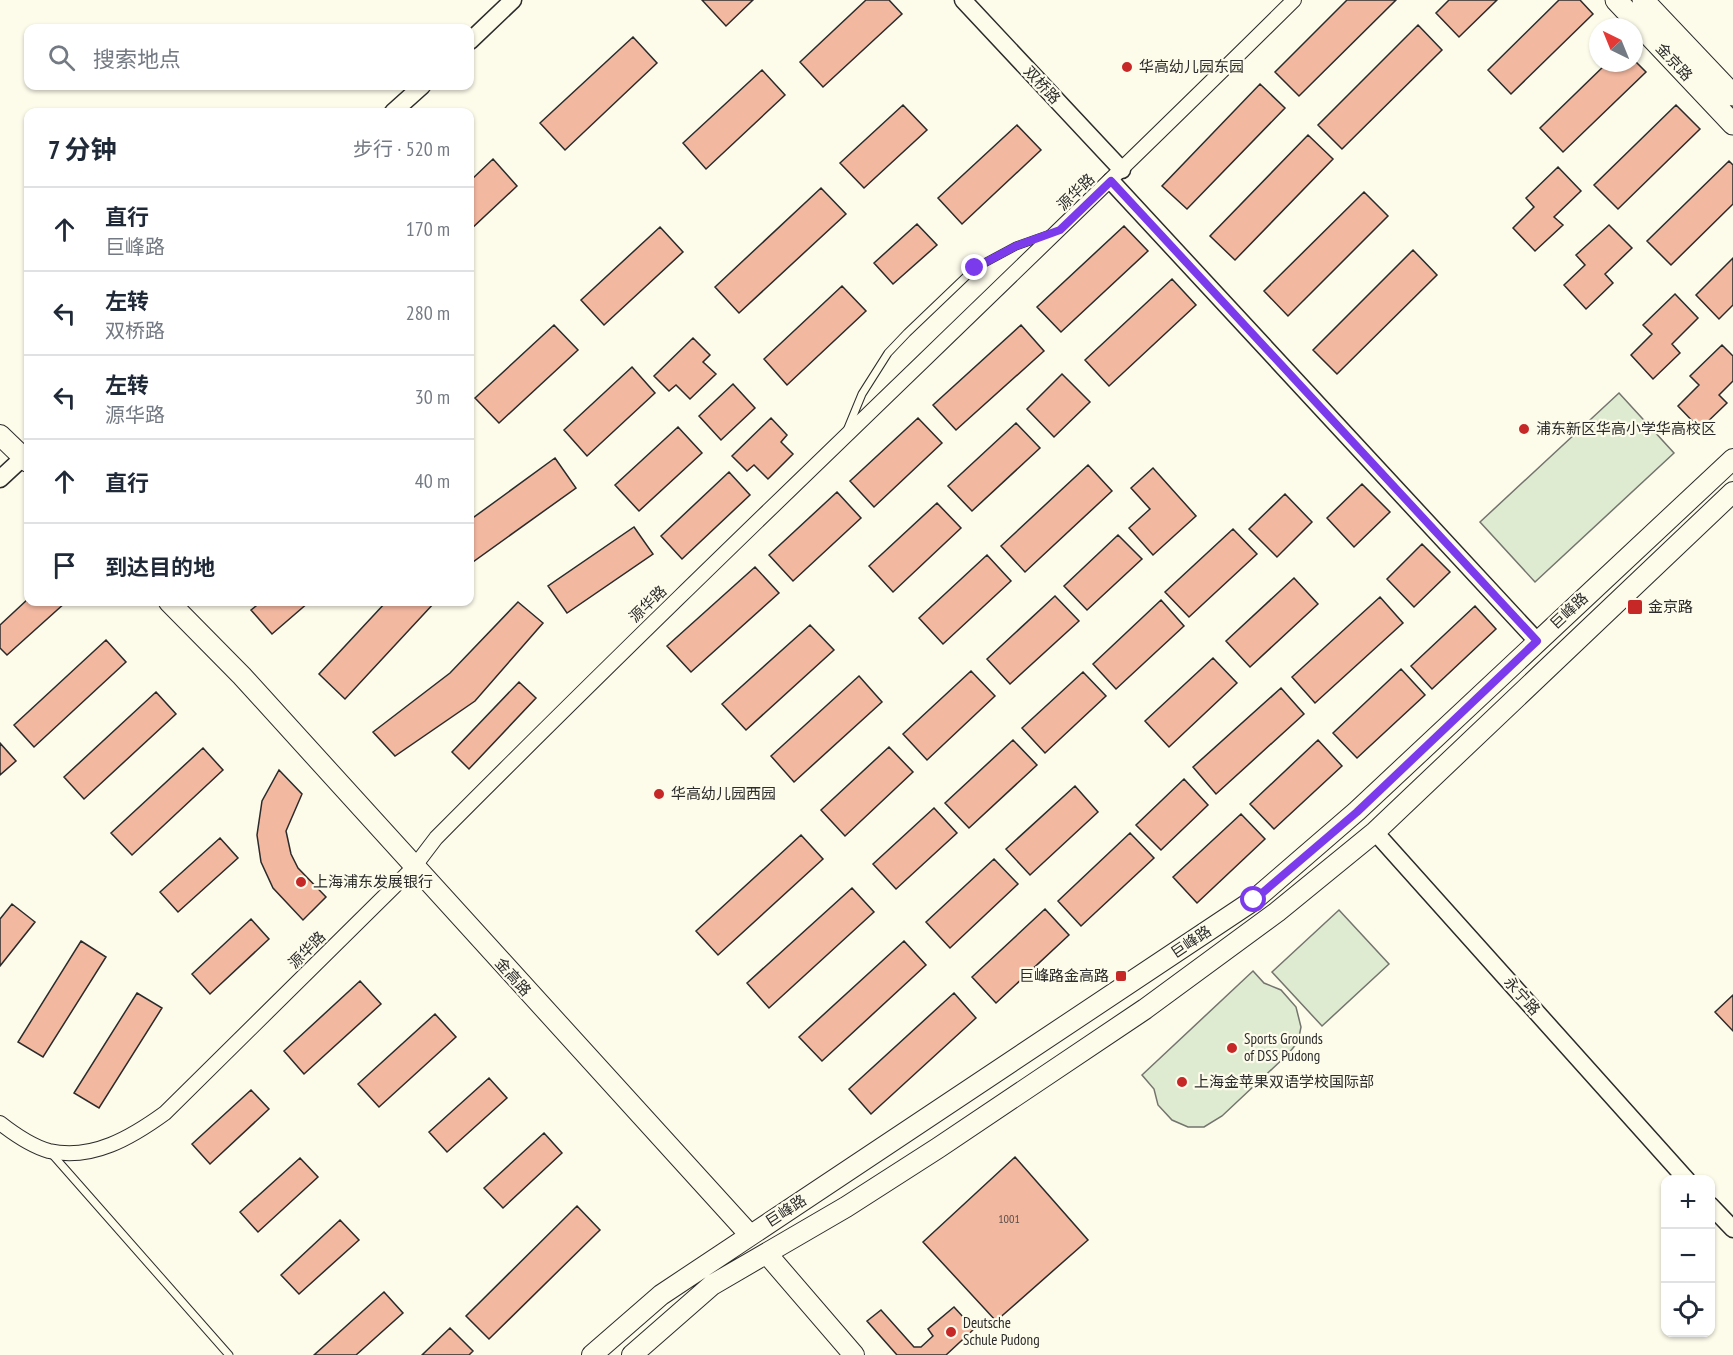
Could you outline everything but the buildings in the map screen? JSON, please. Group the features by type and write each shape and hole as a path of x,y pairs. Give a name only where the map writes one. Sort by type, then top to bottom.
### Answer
{"main road":[{"name":"金京路","path":"1616,0 1733,124"},
{"name":"金京路","path":"1643,0 1733,95"},
{"path":"0,435 24,455"},
{"name":"巨峰路","path":"632,1355 712,1285 767,1254 938,1148 1144,1009 1277,912 1366,822 1537,641 1733,459"},
{"name":"巨峰路","path":"592,1355 661,1295 1254,900 1366,822 1733,492"},
{"name":"金高路","path":"173,606 242,676 750,1235"},
{"name":"金高路","path":"767,1254 855,1355"}],"street":[{"path":"474,37 513,0"},
{"name":"双桥路","path":"963,0 1116,176 1537,641"},
{"name":"源华路","path":"0,1123 19,1137 49,1151 81,1152 111,1146 138,1133 165,1113 414,867 436,838 597,676 1116,176 1294,0"},
{"path":"397,108 418,90"},
{"path":"0,479 24,459"},
{"name":"永宁路","path":"1366,822 1683,1175"},
{"path":"1715,1210 1733,1230"},
{"name":"金高路","path":"750,1235 767,1254"}],"lane":[{"path":"844,438 862,394 888,352 907,333 975,268 1016,246 1060,230"},
{"path":"49,1151 229,1355"}],"green space":[{"path":"1619,393 1674,453 1535,582 1480,522"},
{"name":"Sports Grounds of DSS Pudong","path":"1339,910 1389,964 1322,1026 1272,972"},
{"name":"Sports Grounds of DSS Pudong","path":"1253,971 1264,983 1281,990 1296,1007 1301,1027 1298,1042 1222,1116 1204,1127 1188,1127 1172,1120 1158,1105 1154,1089 1142,1075"}],"place":[{"name":"华高幼儿园东园","path":"1127,67"},
{"name":"浦东新区华高小学华高校区","path":"1524,429"},
{"name":"金京路","path":"1635,607"},
{"name":"华高幼儿园西园","path":"659,794"},
{"name":"上海浦东发展银行","path":"301,882"},
{"name":"巨峰路金高路","path":"1121,976"},
{"name":"Sports Grounds of DSS Pudong","path":"1232,1048"},
{"name":"上海金苹果双语学校国际部","path":"1182,1082"},
{"name":"Deutsche Schule Pudong","path":"951,1332"}],"route":[{"path":"975,268 1016,246 1060,230 1111,181 1537,641 1357,812 1254,900"}]}
